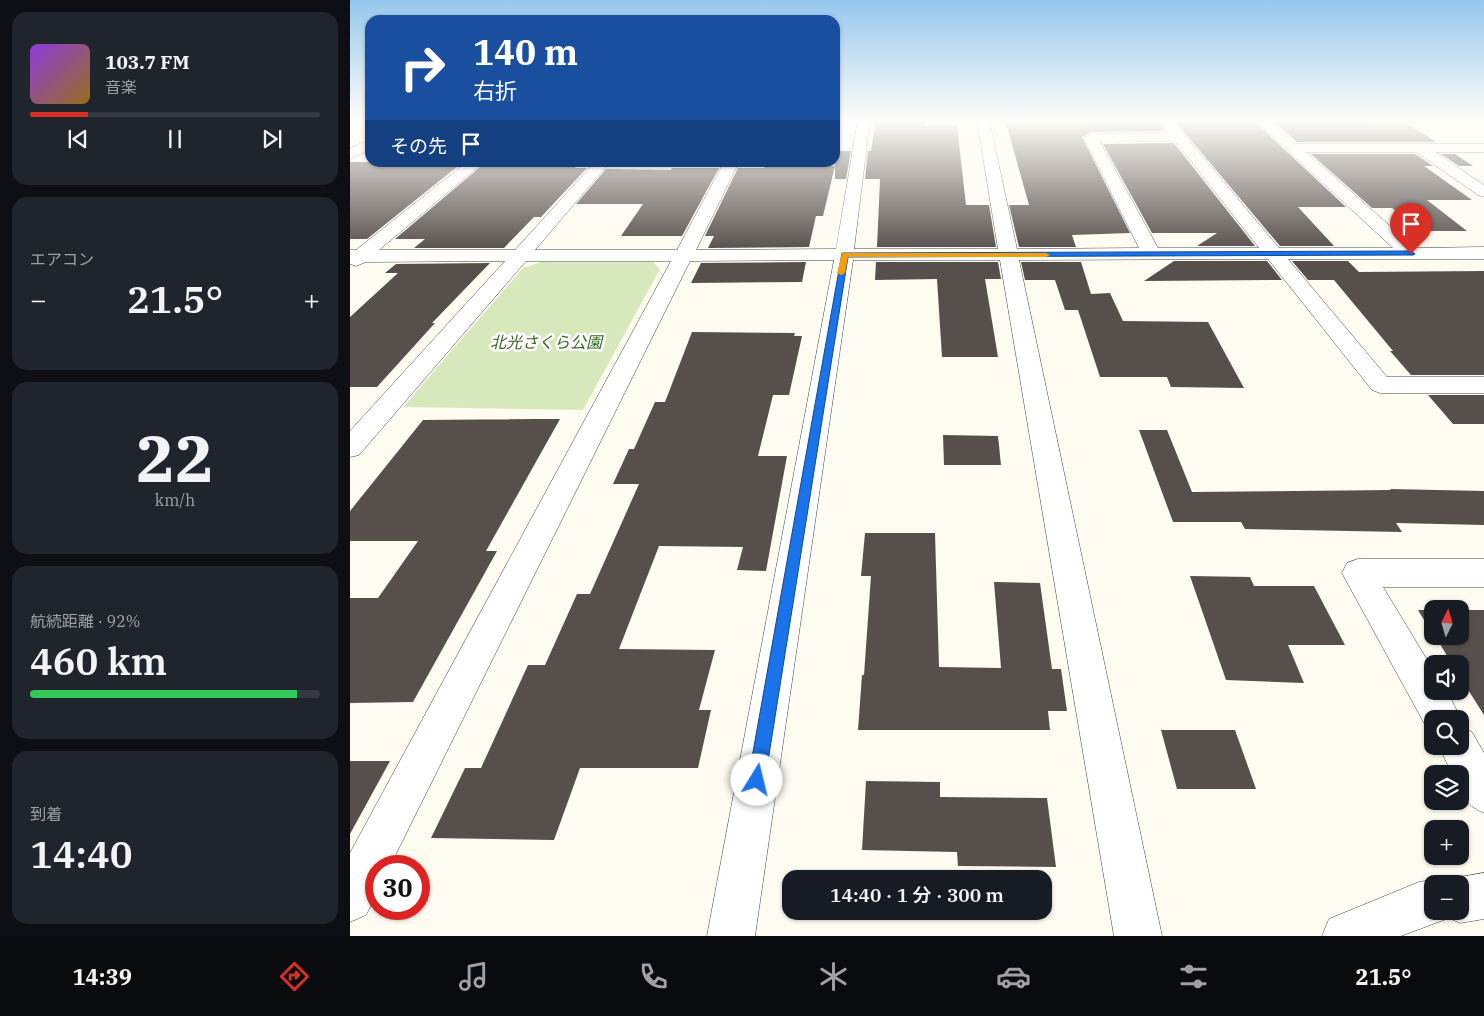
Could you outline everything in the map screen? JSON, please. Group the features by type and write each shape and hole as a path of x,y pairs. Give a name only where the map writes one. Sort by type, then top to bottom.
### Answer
{"street":[{"path":"731,936 858,164"},
{"path":"991,164 1138,936"},
{"path":"1104,164 1152,255"},
{"path":"1201,164 1380,385 1484,385"},
{"path":"1310,164 1411,254"},
{"path":"1442,164 1484,192"},
{"path":"354,259 471,167"},
{"path":"350,448 518,256 599,167"},
{"path":"350,899 730,167"},
{"path":"354,259 518,256 1484,253"},
{"path":"1437,710 1358,573 1484,573"},
{"path":"1463,755 1484,792"},
{"path":"1469,898 1484,896"},
{"path":"1346,936 1424,904"}],"green space":[{"name":"北光さくら公園","path":"541,262 653,262 660,269 583,410 403,407 523,268"}],"building":[{"path":"350,164 365,164 365,167 457,167 367,239 350,239"},
{"path":"840,164 849,164 846,179 835,179 835,167 840,167"},
{"path":"867,164 961,164 966,205 989,205 996,247 877,247 880,179 865,179"},
{"path":"1017,164 1095,164 1130,233 1072,235 1076,247 1019,247 1009,205 1029,205"},
{"path":"1114,164 1190,164 1255,246 1197,246 1217,233 1152,233"},
{"path":"1211,164 1300,164 1346,207 1298,207 1334,246 1280,246"},
{"path":"1322,164 1430,164 1433,166 1424,166 1472,200 1427,200 1467,231 1419,231 1392,208 1372,208"},
{"path":"1456,164 1470,164 1473,166 1459,166"},
{"path":"480,167 587,168 541,217 534,217 504,248 414,248 425,239 395,239"},
{"path":"835,167 823,216 816,216 809,247 708,248 714,236 705,236 738,168"},
{"path":"672,168 719,168 682,236 621,236 643,204 576,204 606,169 671,170"},
{"path":"1174,261 1267,261 1282,280 1144,281"},
{"path":"1292,261 1348,261 1359,272 1484,271 1484,375 1411,375 1334,280 1308,280"},
{"path":"806,262 802,282 691,283 701,263"},
{"path":"876,262 998,262 1001,279 985,279 998,357 942,357 937,279 875,280"},
{"path":"1021,262 1081,262 1091,294 1110,293 1123,321 1208,322 1244,388 1171,387 1167,377 1100,377 1078,310 1065,310 1055,280 1025,280"},
{"path":"490,263 432,323 435,323 377,387 350,387 350,317 398,273 385,273 396,264"},
{"path":"692,332 795,333 794,336 802,336 789,395 773,395 758,456 787,456 766,571 737,570 743,547 659,546 619,649 715,650 699,710 711,710 698,768 580,768 554,840 431,838 465,768 481,768 528,665 545,665 577,594 590,594 639,484 613,484 629,449 634,449 655,402 665,402"},
{"path":"1428,395 1484,395 1484,424 1453,424"},
{"path":"560,419 486,551 497,551 413,702 350,703 350,598 378,598 418,541 350,541 350,511 423,420"},
{"path":"1139,430 1167,430 1192,492 1390,489 1484,491 1484,525 1396,523 1402,532 1245,529 1241,522 1173,522"},
{"path":"943,435 998,436 1001,465 944,465"},
{"path":"865,533 935,533 939,667 1001,668 994,582 1040,583 1052,669 1061,669 1067,711 1048,711 1050,730 858,730 871,576 861,576"},
{"path":"1190,576 1250,577 1254,586 1314,586 1345,645 1288,645 1304,683 1226,680"},
{"path":"1418,610 1424,610 1424,620"},
{"path":"1469,610 1484,610 1484,715 1469,691 1469,655 1447,655 1440,645 1469,645"},
{"path":"1161,730 1235,730 1256,789 1177,789"},
{"path":"350,761 390,761 350,834"},
{"path":"866,781 940,782 940,797 1047,798 1056,867 958,866 957,852 862,850"}],"slow traffic":[{"path":"841,273 844,255 1046,255"}],"route":[{"path":"757,780 844,255 1411,254"}]}
